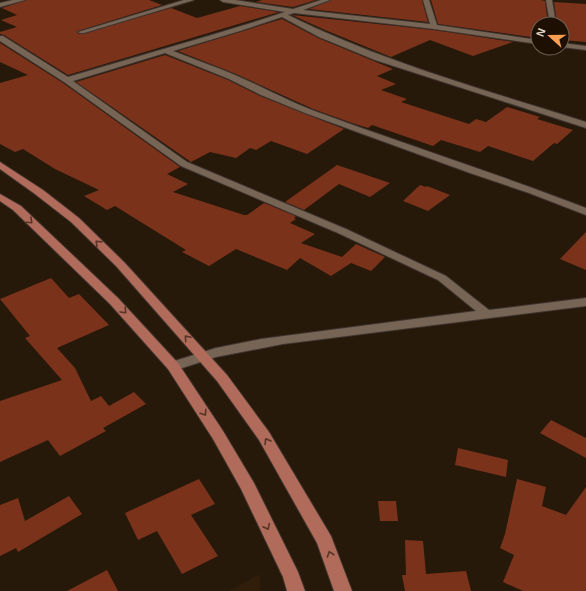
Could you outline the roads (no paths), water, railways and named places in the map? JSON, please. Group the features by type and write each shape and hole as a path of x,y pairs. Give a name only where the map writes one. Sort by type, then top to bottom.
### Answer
{"main road":[{"path":"0,165 39,192 75,220 120,264 222,378 268,443 326,541 343,591"},
{"path":"0,197 17,208 114,301 173,366 218,435 248,487 292,577 296,591"}],"street":[{"path":"0,5 22,0"},
{"path":"82,32 191,0"},
{"path":"223,0 292,11 434,27 530,41"},
{"path":"67,80 284,16 292,11 327,0"},
{"path":"426,0 434,27"},
{"path":"549,0 552,16"},
{"path":"284,16 322,35 378,58 586,125"},
{"path":"0,38 67,80 184,164 328,225 442,278 485,313"},
{"path":"570,46 586,48"},
{"path":"165,50 232,77 264,93 308,111 472,171 533,191 586,212"},
{"path":"173,366 202,355 266,343 485,313 586,302"}]}
